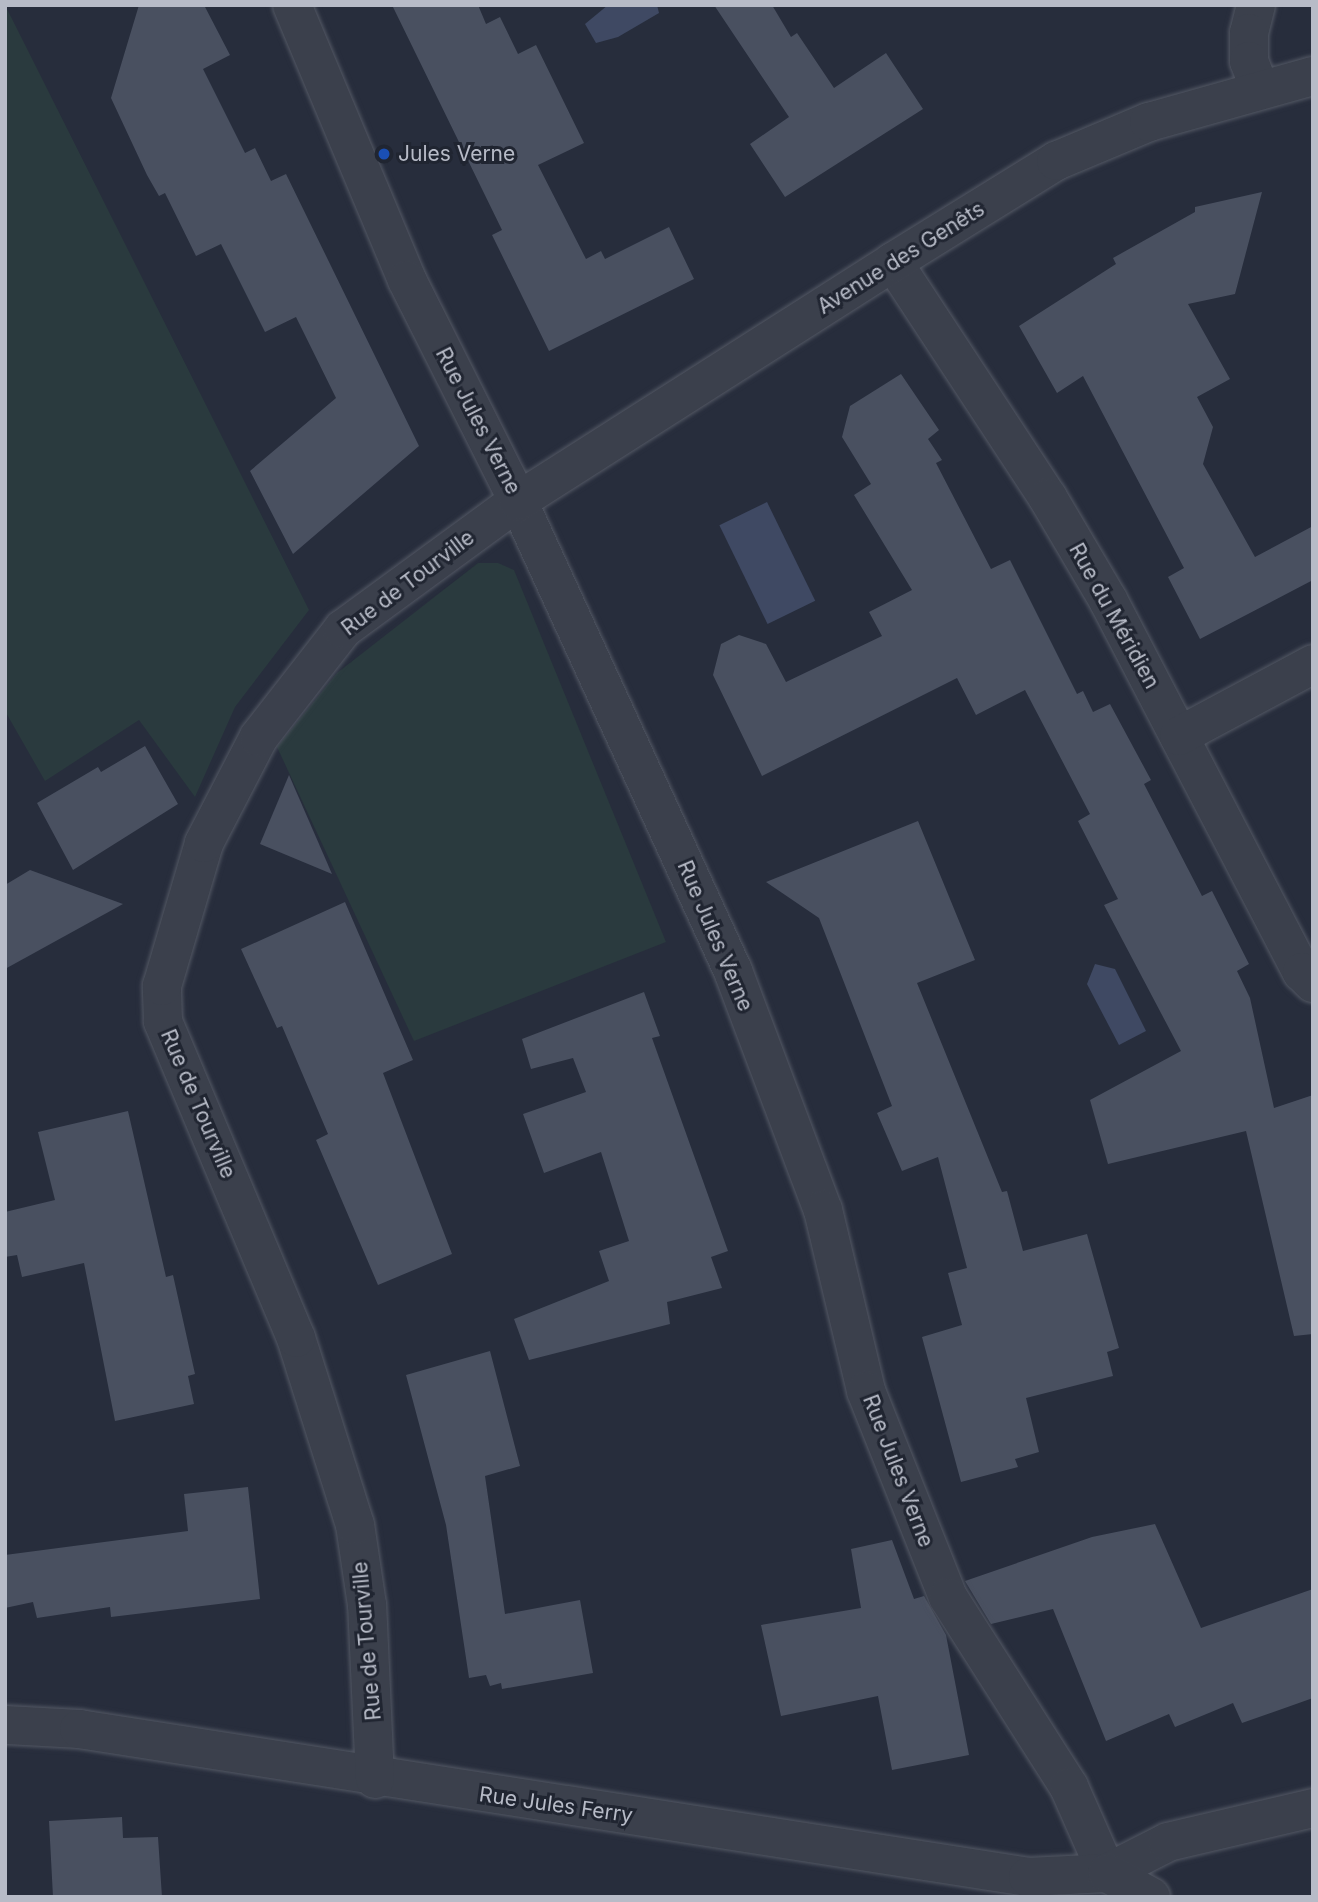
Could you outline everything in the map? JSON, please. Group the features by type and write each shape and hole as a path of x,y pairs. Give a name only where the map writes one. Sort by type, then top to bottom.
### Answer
{"street":[{"name":"Rue Jules Verne","path":"292,5 407,280 518,501 733,971 823,1210 866,1391 948,1597 1069,1787 1107,1873"},
{"path":"1256,5 1249,33 1249,61 1260,90"},
{"name":"Avenue des Genêts","path":"518,501 1056,161 1149,122 1313,76"},
{"name":"Rue du Méridien","path":"893,262 1048,498 1179,736 1302,972 1313,983"},
{"name":"Rue de Tourville","path":"375,1779 367,1605 355,1525 296,1338 163,1021 162,986 204,843 259,737 293,689 343,629 518,501"},
{"path":"1179,736 1313,664"},
{"name":"Rue Jules Ferry","path":"5,1725 79,1729 955,1882 1107,1873"},
{"path":"1107,1873 1168,1842 1313,1808"},
{"path":"1107,1873 1151,1897"}],"shaded area":[{"path":"5,5 309,610 235,707 195,797 139,720 45,781 5,711"},
{"path":"478,563 498,563 514,570 666,942 414,1041 277,747 337,673"}],"water":[{"path":"608,5 657,5 659,13 618,37 596,43 585,24"},
{"path":"767,502 815,601 768,624 719,525"},
{"path":"1095,964 1115,969 1146,1031 1119,1045 1087,984"}],"building":[{"path":"139,5 204,5 230,55 203,69 245,153 255,148 271,181 286,174 419,446 293,554 250,471 336,398 296,317 265,332 221,244 196,256 165,193 159,196 147,175 111,98"},
{"path":"392,5 478,5 486,24 500,17 518,54 536,45 584,143 538,165 586,259 601,251 605,259 669,227 694,279 549,351 492,235 502,230"},
{"path":"714,5 772,5 791,37 797,33 834,88 886,53 923,109 785,197 750,144 789,117"},
{"path":"1262,192 1235,294 1188,304 1230,379 1197,397 1213,427 1203,464 1255,557 1313,526 1313,580 1200,639 1168,577 1184,568 1083,376 1057,393 1019,326 1116,264 1113,258 1195,212 1195,207"},
{"path":"901,374 939,430 928,439 942,460 936,463 991,569 1010,560 1077,694 1083,691 1093,712 1110,704 1151,780 1144,784 1202,896 1212,891 1249,964 1237,971 1250,998 1274,1108 1313,1095 1313,1334 1294,1336 1246,1131 1108,1164 1090,1100 1181,1051 1104,905 1118,899 1078,821 1090,814 1025,690 976,715 957,678 762,776 713,675 721,644 739,635 766,644 786,682 882,636 869,612 912,590 854,495 871,484 842,437 850,406"},
{"path":"145,746 178,804 73,870 37,803 98,767 101,772"},
{"path":"289,775 332,874 260,844"},
{"path":"918,821 975,960 917,983 1002,1192 1007,1191 1023,1251 1087,1234 1119,1348 1107,1352 1113,1376 1026,1398 1039,1452 1015,1459 1018,1467 961,1482 922,1337 962,1325 948,1273 967,1268 938,1157 902,1171 877,1113 892,1106 819,918 766,882"},
{"path":"30,870 123,904 5,969 5,885"},
{"path":"345,902 413,1060 383,1073 452,1254 378,1285 316,1140 328,1134 282,1026 277,1028 241,949"},
{"path":"644,992 660,1036 652,1038 728,1251 711,1257 722,1288 667,1302 670,1324 529,1360 514,1319 609,1281 599,1251 629,1241 601,1152 544,1173 523,1114 586,1092 573,1058 531,1069 522,1039"},
{"path":"128,1111 166,1277 173,1275 195,1374 188,1376 194,1404 115,1421 84,1263 22,1277 17,1255 5,1257 5,1212 55,1200 38,1132"},
{"path":"490,1351 520,1466 485,1476 505,1614 580,1600 593,1673 502,1689 501,1683 490,1686 486,1675 469,1678 446,1525 406,1375"},
{"path":"248,1487 260,1599 111,1617 110,1607 37,1618 33,1602 5,1608 5,1555 188,1531 184,1494"},
{"path":"1155,1524 1201,1628 1313,1589 1313,1698 1242,1723 1233,1703 1175,1727 1169,1714 1106,1741 1053,1609 991,1624 965,1581 1092,1537"},
{"path":"892,1540 914,1599 924,1596 946,1635 969,1755 892,1770 878,1696 781,1716 761,1625 861,1608 851,1549"},
{"path":"122,1817 123,1838 158,1837 162,1897 53,1897 49,1821"}],"place":[{"name":"Jules Verne","path":"384,154"}]}
